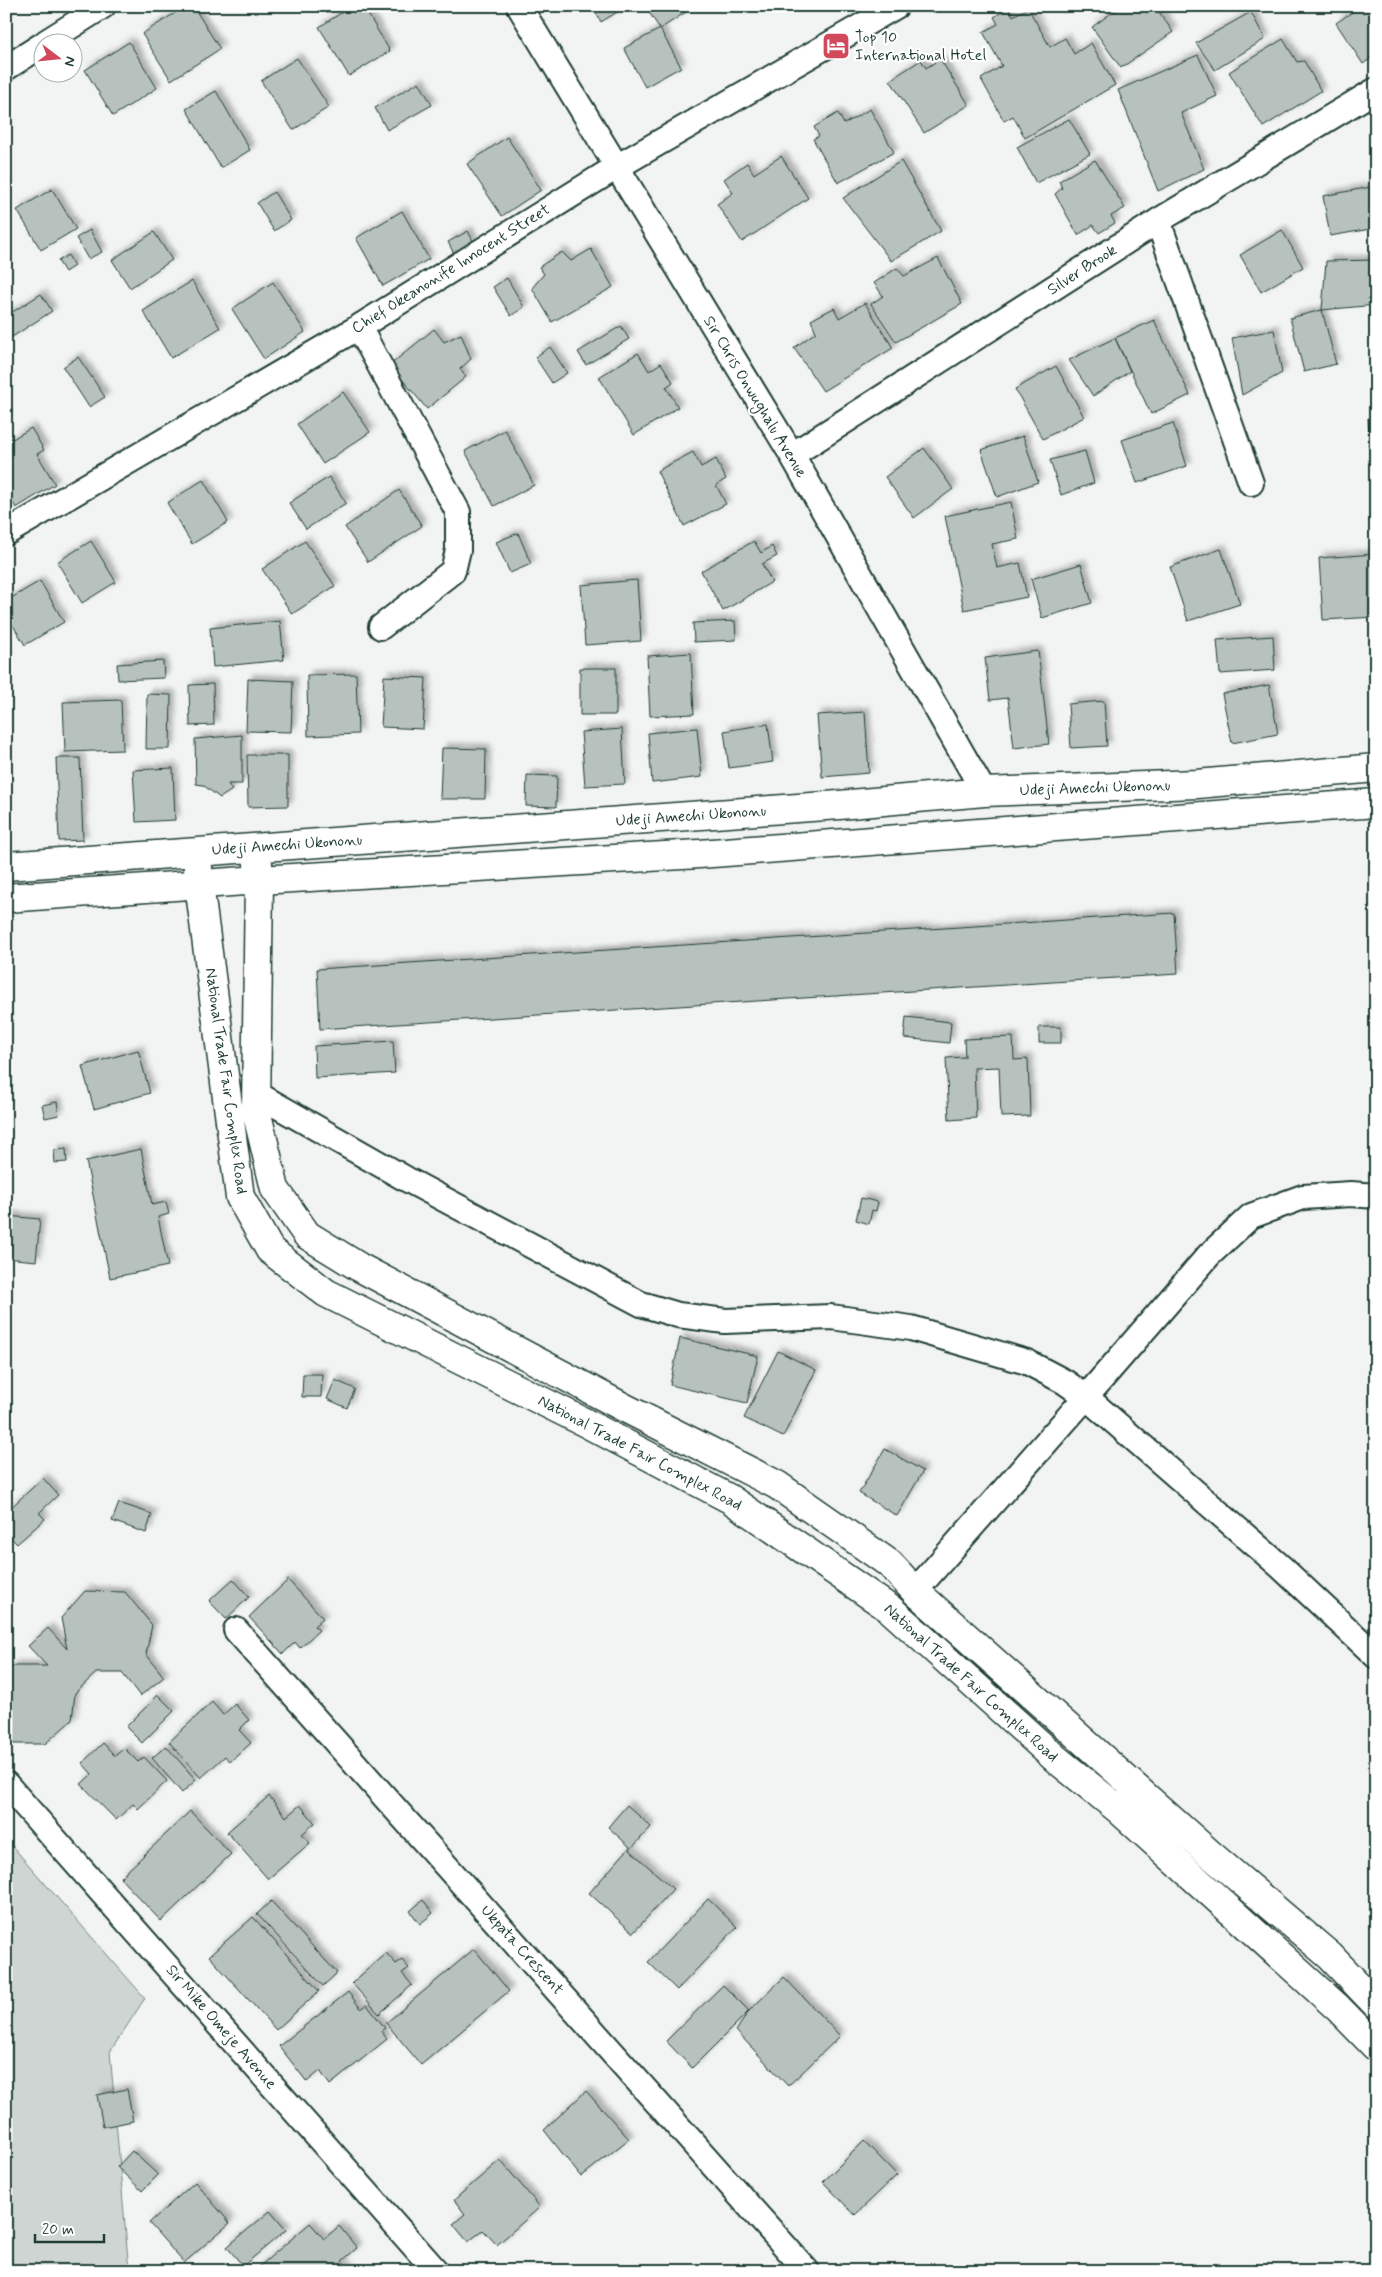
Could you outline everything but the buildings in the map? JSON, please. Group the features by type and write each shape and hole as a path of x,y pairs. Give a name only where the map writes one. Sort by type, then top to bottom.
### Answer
{"main road":[{"name":"Udeji Amechi Ukononu","path":"6,866 839,806 984,792 1197,784 1376,768"},
{"path":"1197,784 1198,816"},
{"name":"Udeji Amechi Ukononu","path":"6,898 260,880 699,854 1376,803"},
{"name":"National Trade Fair Complex Road","path":"257,848 260,880 256,1110 276,1189 307,1236 385,1281 625,1408 777,1485 890,1564 915,1591 1203,1848 1330,1956 1376,2004"},
{"name":"National Trade Fair Complex Road","path":"197,852 199,884 240,1197 270,1250 326,1293 584,1422 730,1499 890,1609 1056,1759 1133,1822 1338,2008 1376,2047"}],"street":[{"path":"62,32 103,6"},
{"name":"Sir Chris Onwughalu Avenue","path":"519,6 792,455 984,792"},
{"name":"Chief Okeanonife Innocent Street","path":"6,533 359,327 616,168 896,6"},
{"path":"6,68 32,51"},
{"name":"Silver Brook","path":"792,455 1158,221 1376,90"},
{"path":"1158,221 1251,483"},
{"path":"359,327 458,512 460,529 458,550 452,571 381,627"},
{"path":"256,1093 406,1179 641,1304 678,1315 725,1320 831,1318 911,1328 1027,1362 1065,1382 1086,1396 1273,1561 1376,1656"},
{"path":"915,1591 1209,1255 1251,1216 1303,1198 1351,1194 1376,1196"},
{"name":"Ukpata Crescent","path":"236,1630 806,2271"},
{"name":"Sir Mike Omeje Avenue","path":"6,1784 434,2270"}],"shaded area":[{"path":"6,1839 145,1998 110,2052 129,2271 6,2271"}],"place":[{"name":"Top 10 International Hotel","path":"836,46"}]}
